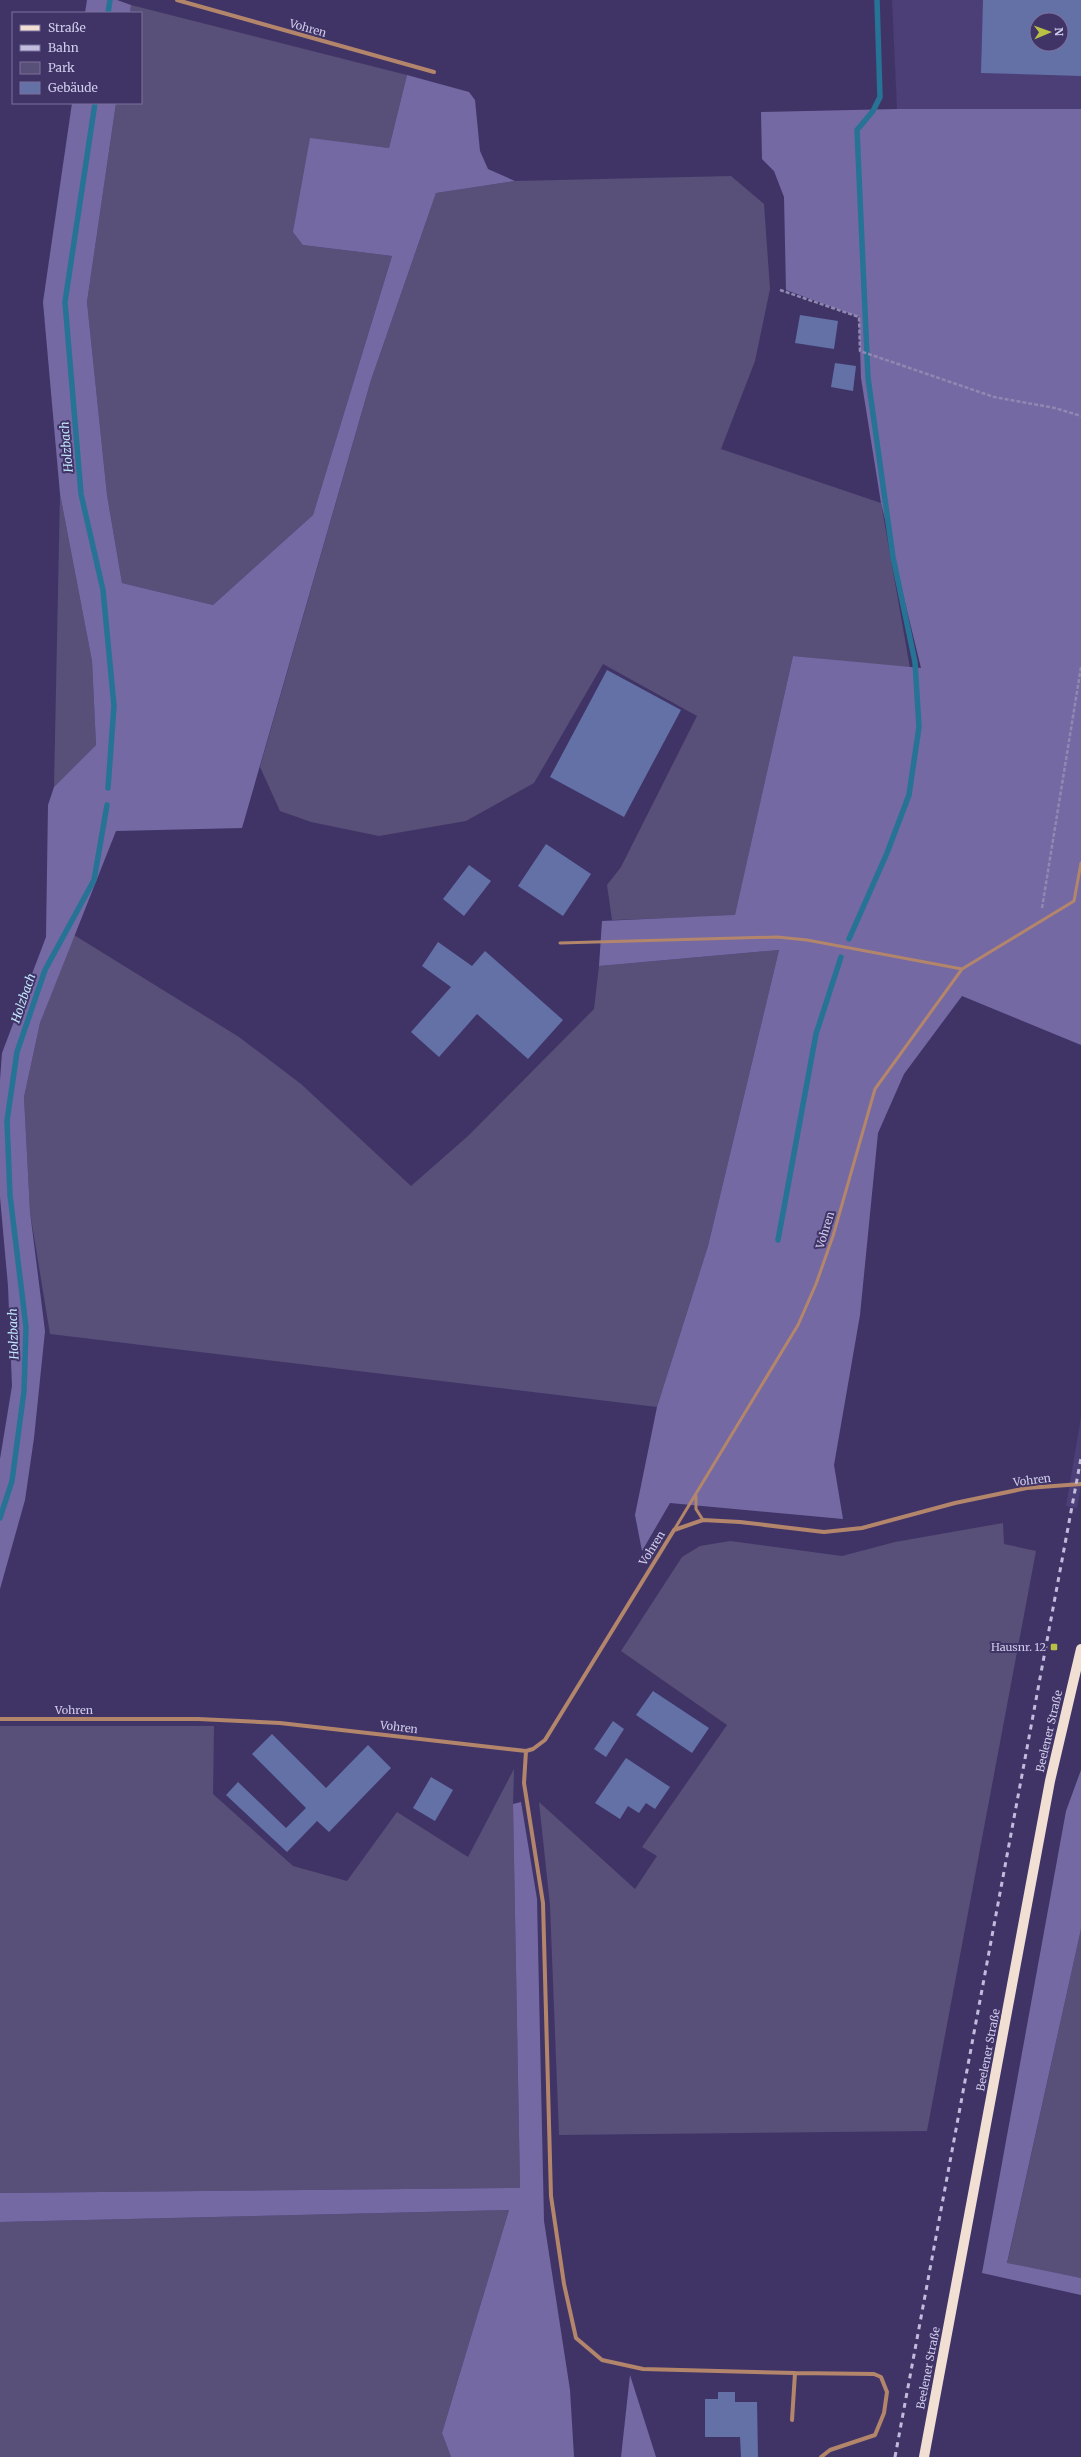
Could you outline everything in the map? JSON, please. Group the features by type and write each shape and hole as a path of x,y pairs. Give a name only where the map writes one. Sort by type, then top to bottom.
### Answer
{"main road":[{"name":"Beelener Straße","path":"924,2457 1050,1781 1081,1648"}],"street":[{"name":"Vohren","path":"177,0 434,72"},
{"name":"Vohren","path":"0,1718 198,1719 280,1723 526,1751 534,1749 545,1740 674,1530 703,1520 740,1522 824,1532 862,1528 955,1503 1027,1488 1081,1484"},
{"path":"526,1751 524,1783 543,1903 551,2196 564,2284 576,2338 602,2360 643,2369 874,2374 881,2377 887,2392 884,2413 875,2435 830,2450 821,2457"},
{"path":"792,2420 795,2373"}],"lane":[{"path":"560,943 776,937 807,940 962,969 1074,901 1081,863"},
{"name":"Vohren","path":"674,1530 798,1325 816,1284 833,1236 875,1089 962,969"},
{"path":"696,1494 696,1509 703,1520"}],"path":[{"path":"780,290 858,317 860,350 874,356 994,397 1055,408 1081,416"},
{"path":"1039,922 1081,667"}],"shaded area":[{"path":"87,0 117,0 131,5 130,12 85,12"},
{"path":"892,0 1081,0 1081,109 897,109"},
{"path":"407,75 469,92 475,100 480,151 488,169 515,181 436,193 371,380 242,828 116,831 40,1023 24,1097 30,1212 45,1331 34,1438 25,1500 0,1589 0,1459 12,1386 8,1286 0,1197 0,1080 2,1053 46,937 48,805 54,787 96,745 92,661 60,494 43,302 72,104 116,104 87,302 107,495 122,583 213,605 313,515 392,256 303,245 293,232 310,138 389,148"},
{"path":"897,109 1081,109 1081,1045 962,996 904,1074 878,1133 860,1315 834,1465 843,1519 670,1503 642,1551 635,1515 657,1407 708,1246 779,950 599,966 602,921 735,915 793,656 921,668 881,503 861,378 859,317 786,290 784,197 774,171 762,159 761,112"},
{"path":"1081,1417 1081,1485 1077,1508 1066,1506"},
{"path":"1081,1770 1081,1929 1007,2263 1081,2278 1081,2295 982,2273 1066,1811"},
{"path":"521,1802 537,1899 544,2221 570,2390 574,2457 451,2457 442,2433 509,2210 0,2222 0,2193 520,2188 513,1804"},
{"path":"630,2375 656,2457 621,2457"}],"green space":[{"path":"131,5 407,75 389,148 310,139 303,245 392,256 313,515 213,605 122,583 107,495 87,302 116,104 142,104 142,12 130,12"},
{"path":"731,176 764,204 770,289 755,361 721,449 881,503 910,668 793,656 735,916 612,920 607,885 621,867 697,716 603,664 534,783 466,821 379,836 311,822 280,811 260,767 371,380 436,193 515,181"},
{"path":"60,494 92,661 96,745 54,787"},
{"path":"74,935 239,1037 301,1084 411,1186 468,1136 594,1009 599,966 779,950 708,1246 657,1407 50,1334 30,1212 24,1097 40,1023"},
{"path":"1003,1523 1004,1544 1036,1551 927,2131 559,2135 550,1905 539,1802 635,1889 657,1856 642,1847 727,1725 621,1651 682,1557 700,1546 730,1541 842,1556 895,1542"},
{"path":"0,1726 214,1726 213,1794 293,1866 347,1881 397,1812 468,1857 514,1769 513,1804 520,2188 0,2193"},
{"path":"1081,1929 1081,2278 1007,2264"},
{"path":"509,2210 442,2433 451,2457 0,2457 0,2222"}],"building":[{"path":"983,0 1081,0 1081,76 981,73"},
{"path":"800,315 838,321 834,349 795,343"},
{"path":"835,363 856,366 853,391 831,387"},
{"path":"607,670 681,710 624,817 550,777"},
{"path":"546,844 591,874 563,916 518,886"},
{"path":"469,865 491,881 464,916 443,899"},
{"path":"438,942 472,966 485,951 563,1020 528,1059 477,1014 439,1057 411,1032 451,987 422,966"},
{"path":"653,1691 709,1728 692,1753 636,1715"},
{"path":"613,1721 624,1729 606,1757 594,1749"},
{"path":"272,1734 326,1788 368,1745 391,1768 329,1832 317,1821 287,1852 226,1795 238,1782 286,1828 306,1808 252,1754"},
{"path":"626,1758 670,1787 655,1809 646,1803 639,1813 628,1806 620,1819 595,1803"},
{"path":"431,1777 453,1790 435,1821 413,1808"},
{"path":"718,2392 735,2392 735,2402 757,2402 758,2457 741,2457 740,2437 705,2437 705,2399 718,2399"}],"waterway":[{"name":"Holzbach","path":"108,12 110,0"},
{"path":"849,939 887,853 909,795 919,727 915,662 893,557 868,378 857,130 873,111 880,97 877,0"},
{"name":"Holzbach","path":"95,104 65,302 81,494 103,590 114,706 108,788"},
{"name":"Holzbach","path":"0,1518 12,1481 24,1391 26,1327 10,1195 7,1121 17,1052 45,970 94,880 107,805"},
{"path":"778,1240 816,1034 841,957"}],"railway":[{"path":"895,2457 1081,1458"}],"place":[{"name":"Hausnr. 12","path":"1054,1647"}]}
